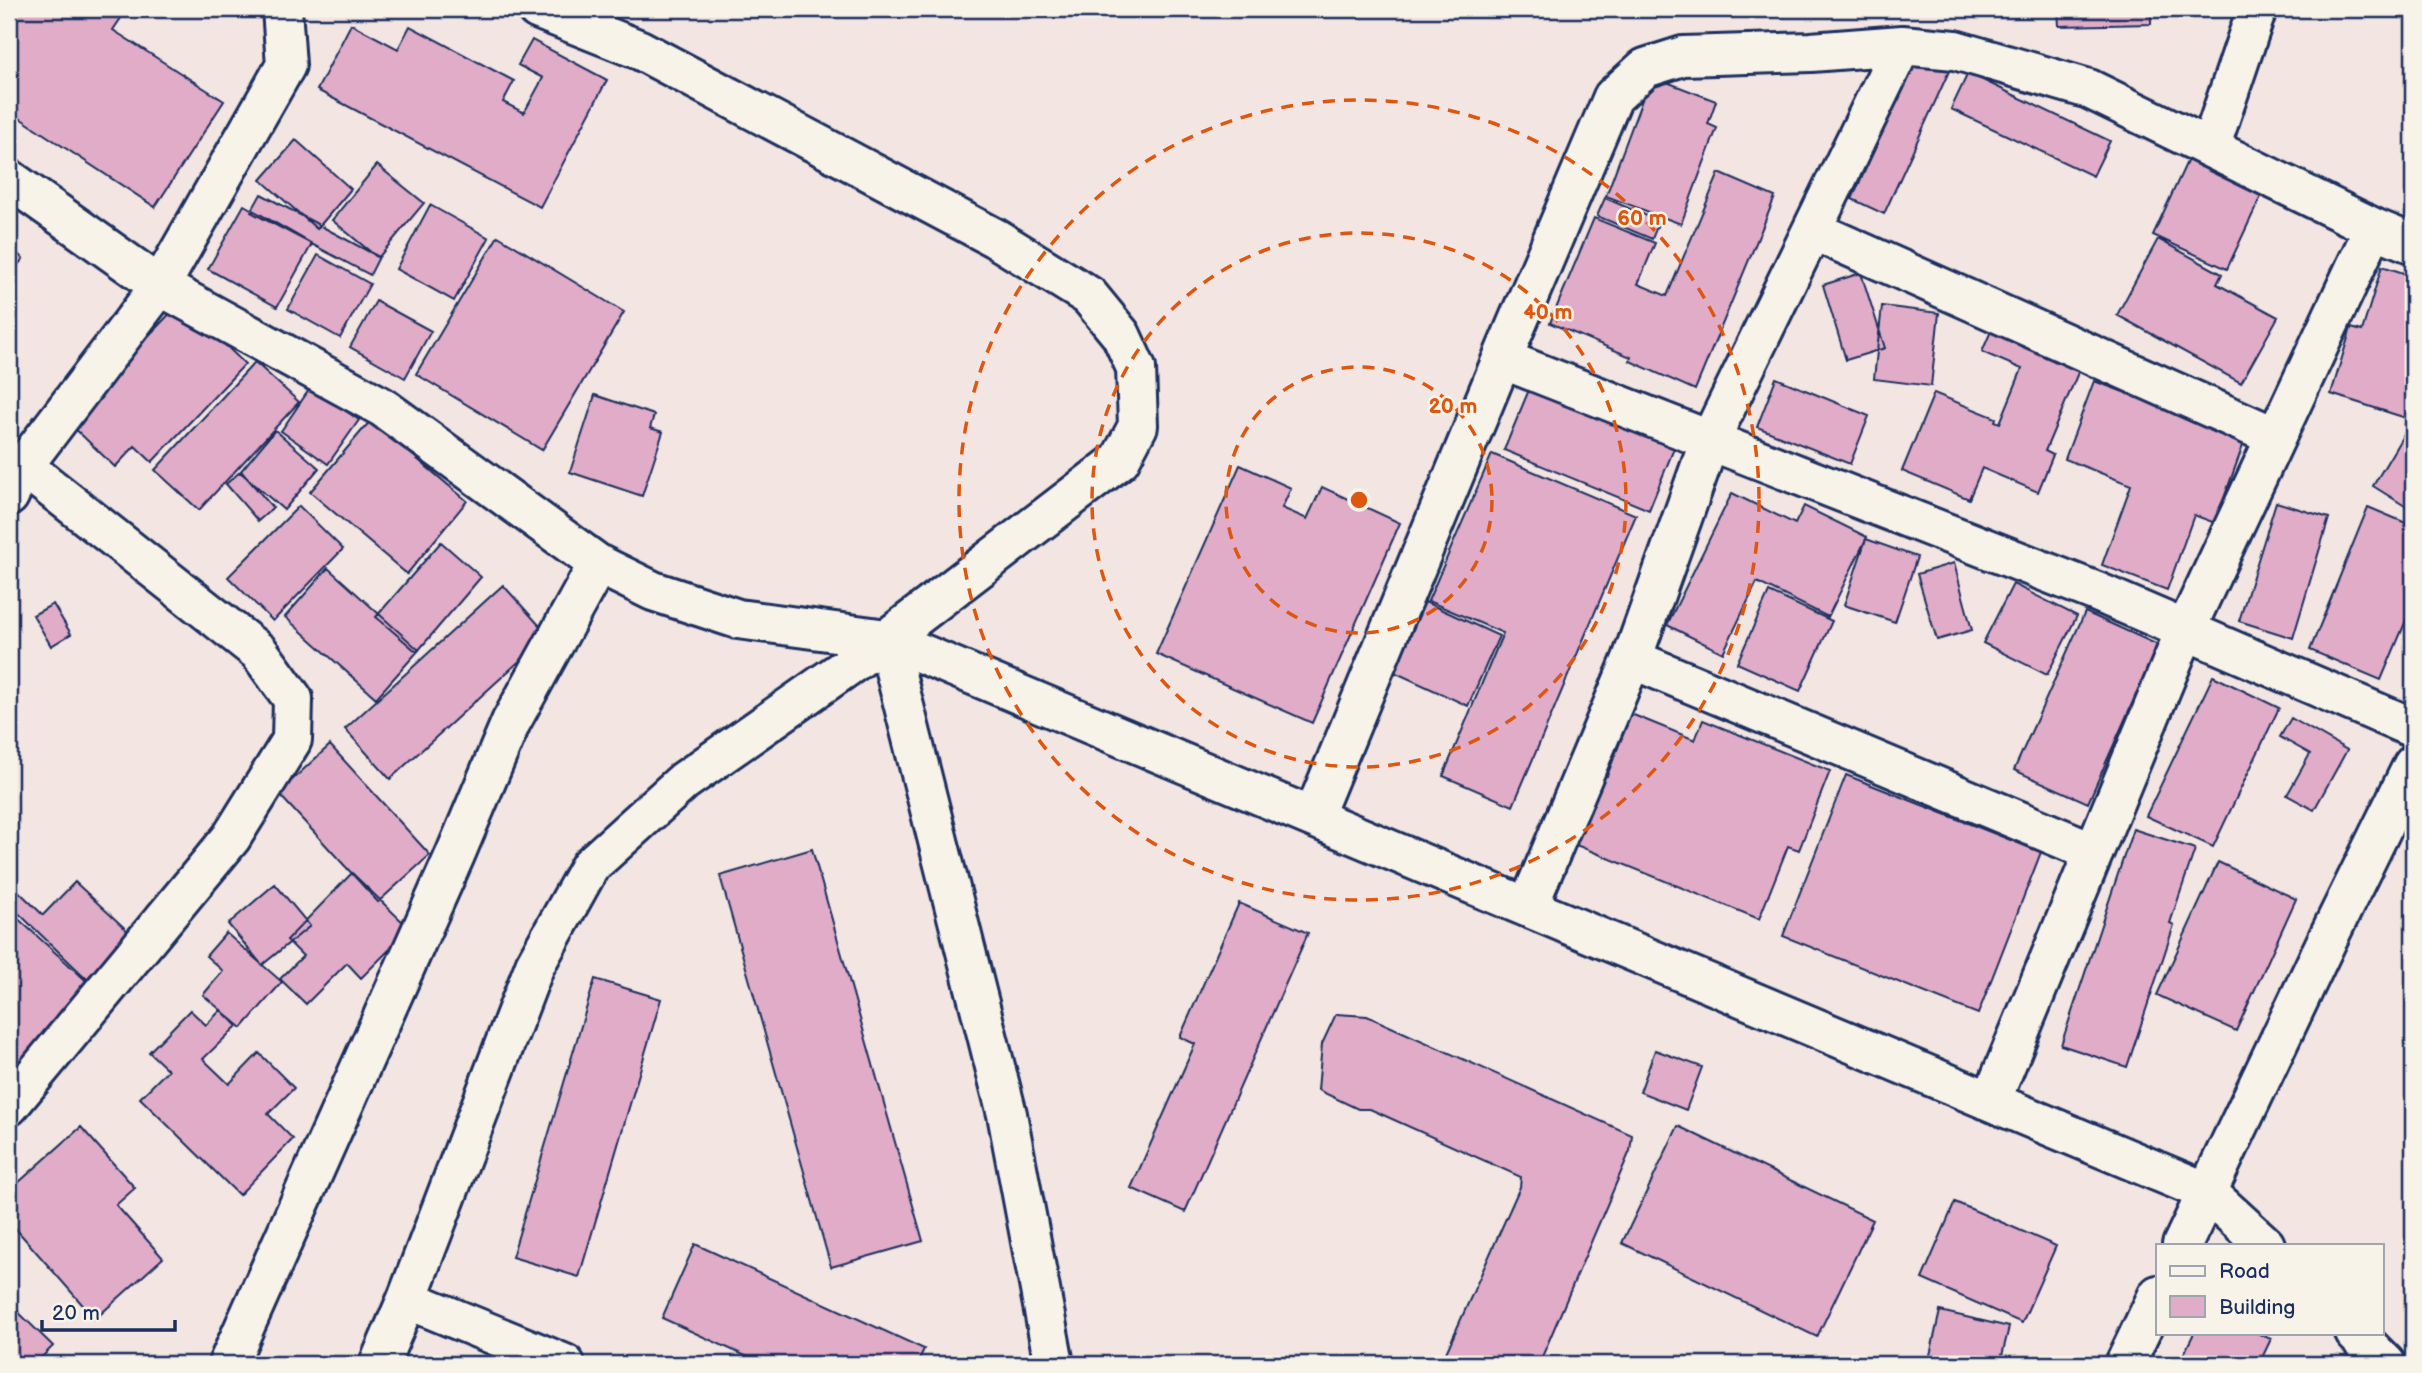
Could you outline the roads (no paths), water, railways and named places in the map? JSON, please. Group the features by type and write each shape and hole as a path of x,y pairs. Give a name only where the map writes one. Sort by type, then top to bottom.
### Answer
{"street":[{"path":"9,1106 231,838 292,740 293,699 259,652 16,481 160,286 286,65 282,9"},
{"path":"379,1364 407,1299 535,965 590,866 684,781 887,639 1120,460 1138,426 1136,368 1121,335 1089,296 995,238 640,50 537,9"},
{"path":"2210,148 2257,9"},
{"path":"1313,817 1613,97 1645,68 1683,56 1811,52 1902,45 1955,50 2089,89 2374,228 2413,244"},
{"path":"1528,908 1632,659 1710,440 1902,45"},
{"path":"9,179 160,286 382,407 598,564 653,591 738,619 887,639 2207,1192 2264,1244"},
{"path":"1991,1101 2185,631 2374,228"},
{"path":"1812,230 2276,437"},
{"path":"1502,359 2097,592 2413,728"},
{"path":"228,1364 455,855 511,722 598,564"},
{"path":"887,639 1007,1114 1055,1364"},
{"path":"1632,659 2094,852"},
{"path":"2182,1244 2413,765"},
{"path":"407,1299 565,1364"},
{"path":"2125,1364 2156,1299"},
{"path":"2356,1334 2386,1364"}]}
